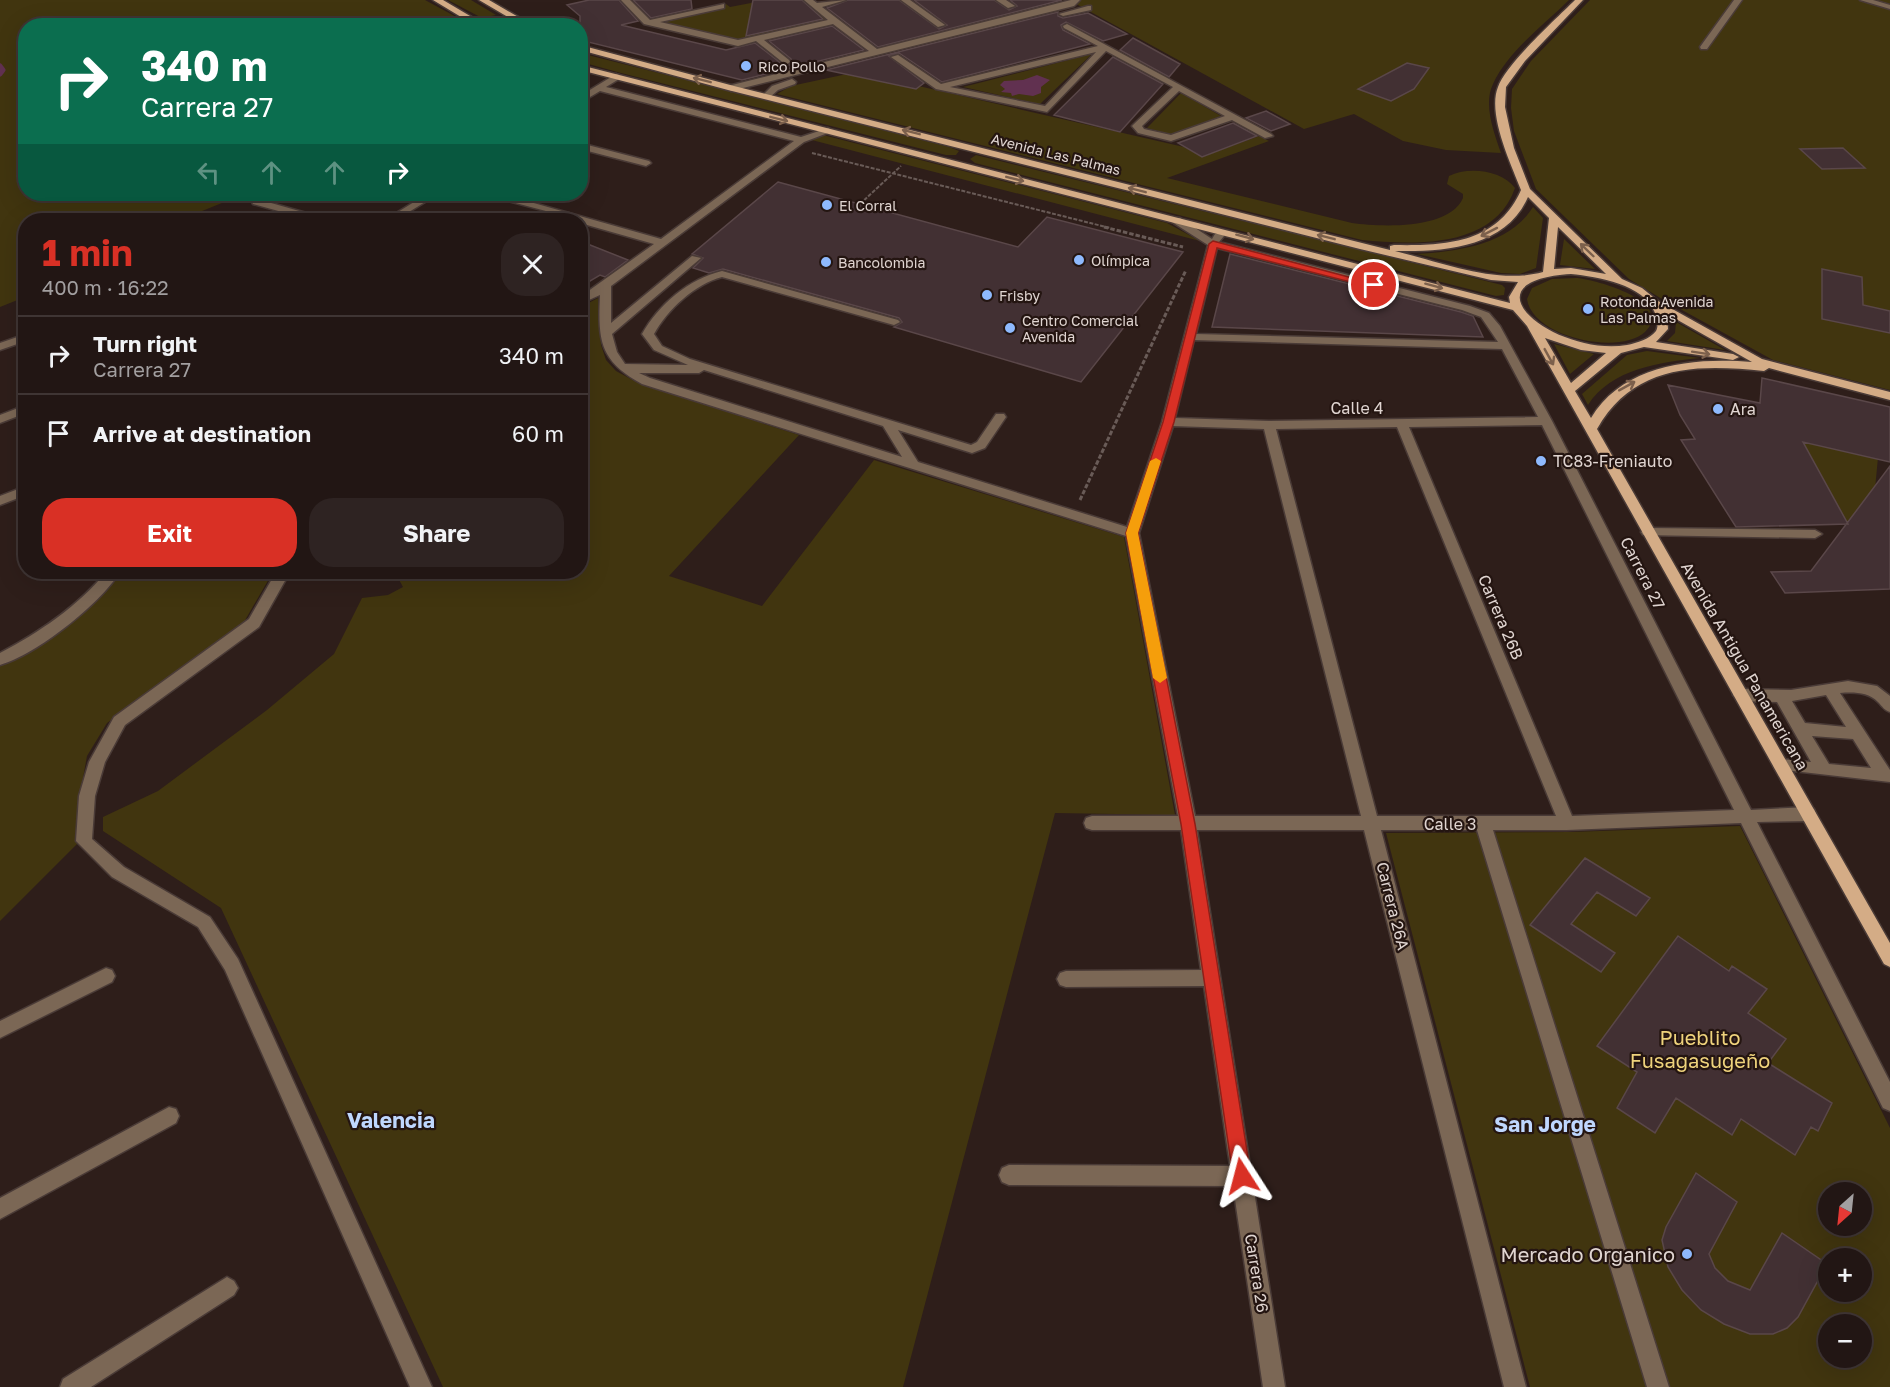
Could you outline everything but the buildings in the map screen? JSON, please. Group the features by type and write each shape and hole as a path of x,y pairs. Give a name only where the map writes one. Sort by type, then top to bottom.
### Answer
{"main road":[{"path":"437,0 474,18"},
{"path":"483,0 515,18"},
{"path":"1579,0 1522,59 1502,87 1500,107 1503,124 1526,190 1620,282"},
{"path":"500,18 510,15"},
{"name":"Avenida Las Palmas","path":"588,49 731,88 1360,246 1485,276 1527,280"},
{"path":"588,69 1176,220 1216,243 1517,308 1531,323 1548,334 1573,344 1618,349 1644,344 1758,361 1890,396"},
{"path":"958,164 968,147"},
{"path":"1360,246 1414,249 1471,240 1495,230 1512,217 1521,206 1526,190"},
{"path":"1548,273 1554,218"},
{"path":"1517,308 1516,291 1527,280 1548,273 1579,272 1620,282 1640,291 1653,302 1758,361"},
{"path":"1644,344 1656,337 1664,324 1661,313 1653,302"},
{"name":"Avenida Antigua Panamericana","path":"1531,323 1890,957"},
{"path":"1568,391 1618,349"},
{"path":"1591,429 1600,409 1609,399 1648,376 1704,365 1742,365 1782,369"}],"street":[{"path":"625,0 647,22 738,43 834,21"},
{"path":"647,22 721,6 715,0"},
{"path":"808,0 875,52"},
{"path":"815,6 842,0"},
{"path":"905,0 941,25"},
{"path":"1000,0 1011,6"},
{"path":"731,88 1071,4 1076,0"},
{"path":"1704,47 1738,0"},
{"path":"1864,0 1890,7"},
{"path":"766,96 775,88 788,83 1088,8"},
{"path":"1067,26 1268,136"},
{"path":"757,38 786,62"},
{"path":"895,57 939,87 1047,110 1105,47"},
{"path":"939,87 1105,47"},
{"path":"588,95 616,77"},
{"path":"1178,87 1137,126 1141,131 1171,138 1232,117"},
{"path":"599,88 801,140"},
{"path":"801,140 804,125"},
{"path":"588,296 606,286 801,140 828,131"},
{"path":"588,148 646,163"},
{"path":"402,213 421,201"},
{"path":"517,201 559,213"},
{"path":"257,202 296,213"},
{"path":"1176,220 1216,243"},
{"path":"588,222 662,243"},
{"name":"Carrera 26","path":"1216,243 1168,422 1132,533 1188,824 1274,1387"},
{"name":"Carrera 27","path":"1216,243 1477,311 1492,321 1546,421 1890,1102"},
{"path":"608,332 696,258"},
{"path":"894,322 730,274 715,274 703,280 676,301 648,334 649,340 657,348 711,369 975,449 981,445 1000,417"},
{"path":"606,286 608,332 614,358 624,369 646,381 1132,533"},
{"path":"1192,337 1506,346"},
{"path":"0,347 18,340"},
{"path":"624,369 711,369"},
{"path":"0,419 18,412"},
{"name":"Calle 4","path":"1168,422 1269,425 1546,421"},
{"path":"888,424 915,467"},
{"name":"Carrera 26B","path":"1402,424 1567,823"},
{"name":"Carrera 26A","path":"1269,425 1515,1387"},
{"path":"0,501 18,493"},
{"path":"1648,532 1815,534"},
{"path":"0,660 66,619 108,579"},
{"path":"279,579 254,623 119,721 97,762 89,788 84,841 118,872 204,922 232,965 421,1387"},
{"path":"1741,695 1781,696 1829,688 1868,688 1879,693 1890,706"},
{"path":"1829,688 1887,775"},
{"path":"1781,696 1823,768"},
{"path":"1802,729 1858,734"},
{"path":"1780,765 1887,775"},
{"name":"Calle 3","path":"1092,823 1567,823 1808,814"},
{"path":"1483,824 1658,1387"},
{"path":"0,1030 106,976"},
{"path":"1066,980 1211,978"},
{"path":"0,1209 169,1116"},
{"path":"1009,1175 1242,1176"},
{"path":"71,1387 227,1288"}],"path":[{"path":"791,148 1195,250 1216,243"},
{"path":"860,204 915,153"},
{"path":"1073,515 1195,250"}],"green space":[{"path":"0,0 425,0 458,18 18,18 18,201 227,201 197,213 18,213 18,300 0,307"},
{"path":"448,0 471,0 496,15 482,18"},
{"path":"766,0 802,0 828,20 738,40 658,22 722,8 726,4 730,7"},
{"path":"1069,0 1569,0 1517,50 1493,84 1489,109 1501,153 1446,150 1403,141 1354,114 1304,129"},
{"path":"1590,0 1890,0 1890,390 1773,360 1662,299 1629,279 1536,189 1514,131 1511,108 1512,89 1531,61"},
{"path":"1092,54 1040,104 963,87"},
{"path":"588,55 959,151 956,155 946,155 588,64"},
{"path":"847,74 893,84 901,82 1184,147 1202,157 1259,136 1269,141 1167,178 1352,223 1413,224 1444,216 1463,198 1463,194 1447,184 1449,176 1466,171 1484,172 1502,177 1515,188 1505,208 1490,223 1471,233 1428,242 1362,240 777,94 791,86"},
{"path":"1181,93 1221,116 1173,135 1147,128"},
{"path":"823,135 1167,223 1200,241 808,139"},
{"path":"976,155 1502,285 1505,288 1504,295 1496,296 975,163 970,159"},
{"path":"1533,207 1543,218 1536,268 1520,274 1501,273 1417,254 1465,248 1497,238 1523,220"},
{"path":"1564,239 1595,269 1560,265"},
{"path":"1576,278 1614,287 1642,302 1650,311 1652,321 1645,332 1633,339 1598,342 1578,339 1544,324 1532,312 1527,299 1532,288 1552,279"},
{"path":"598,298 601,345 606,360 616,371 642,385 799,435 669,576 762,606 874,460 1124,537 1175,815 1055,813 903,1387 443,1387 221,908 103,831 103,817 158,791 267,710 334,654 362,598 388,595 403,587 399,579 588,579 588,303"},
{"path":"1676,322 1725,350 1667,341 1675,333"},
{"path":"1554,344 1594,354 1570,374"},
{"path":"1647,351 1700,358 1653,365 1623,375 1598,393 1588,405 1582,394 1627,355"},
{"path":"1860,401 1883,405 1875,489 1848,524 1825,483 1758,431 1860,455"},
{"path":"115,579 269,579 244,622 107,723 87,756 81,789 78,843 0,921 0,666 51,637 81,615"},
{"name":"Pueblito Fusagasugeño","path":"1740,826 1890,1128 1890,1387 1530,1387 1386,833 1571,832"}],"shaded area":[{"path":"1037,75 1050,80 1041,87 1041,93 1033,96 1019,94 1012,96 1011,93 1001,92 1005,89 1000,85 1004,81 1023,80"}],"waterway":[{"path":"0,66 3,70 0,74"}],"slow traffic":[{"path":"1156,461 1132,533 1160,678"}],"place":[{"name":"Rico Pollo","path":"746,66"},
{"name":"El Corral","path":"827,205"},
{"name":"Olímpica","path":"1079,260"},
{"name":"Bancolombia","path":"826,262"},
{"name":"Frisby","path":"987,295"},
{"name":"Rotonda Avenida Las Palmas","path":"1588,309"},
{"name":"Centro Comercial Avenida","path":"1010,328"},
{"name":"Ara","path":"1718,409"},
{"name":"TC83-Freniauto","path":"1541,461"},
{"name":"Mercado Organico","path":"1687,1254"}],"district":[{"name":"Valencia","path":"391,1120"},
{"name":"San Jorge","path":"1545,1124"}],"route":[{"path":"1242,1176 1188,824 1132,533 1168,422 1192,337 1213,244 1374,285"}]}
